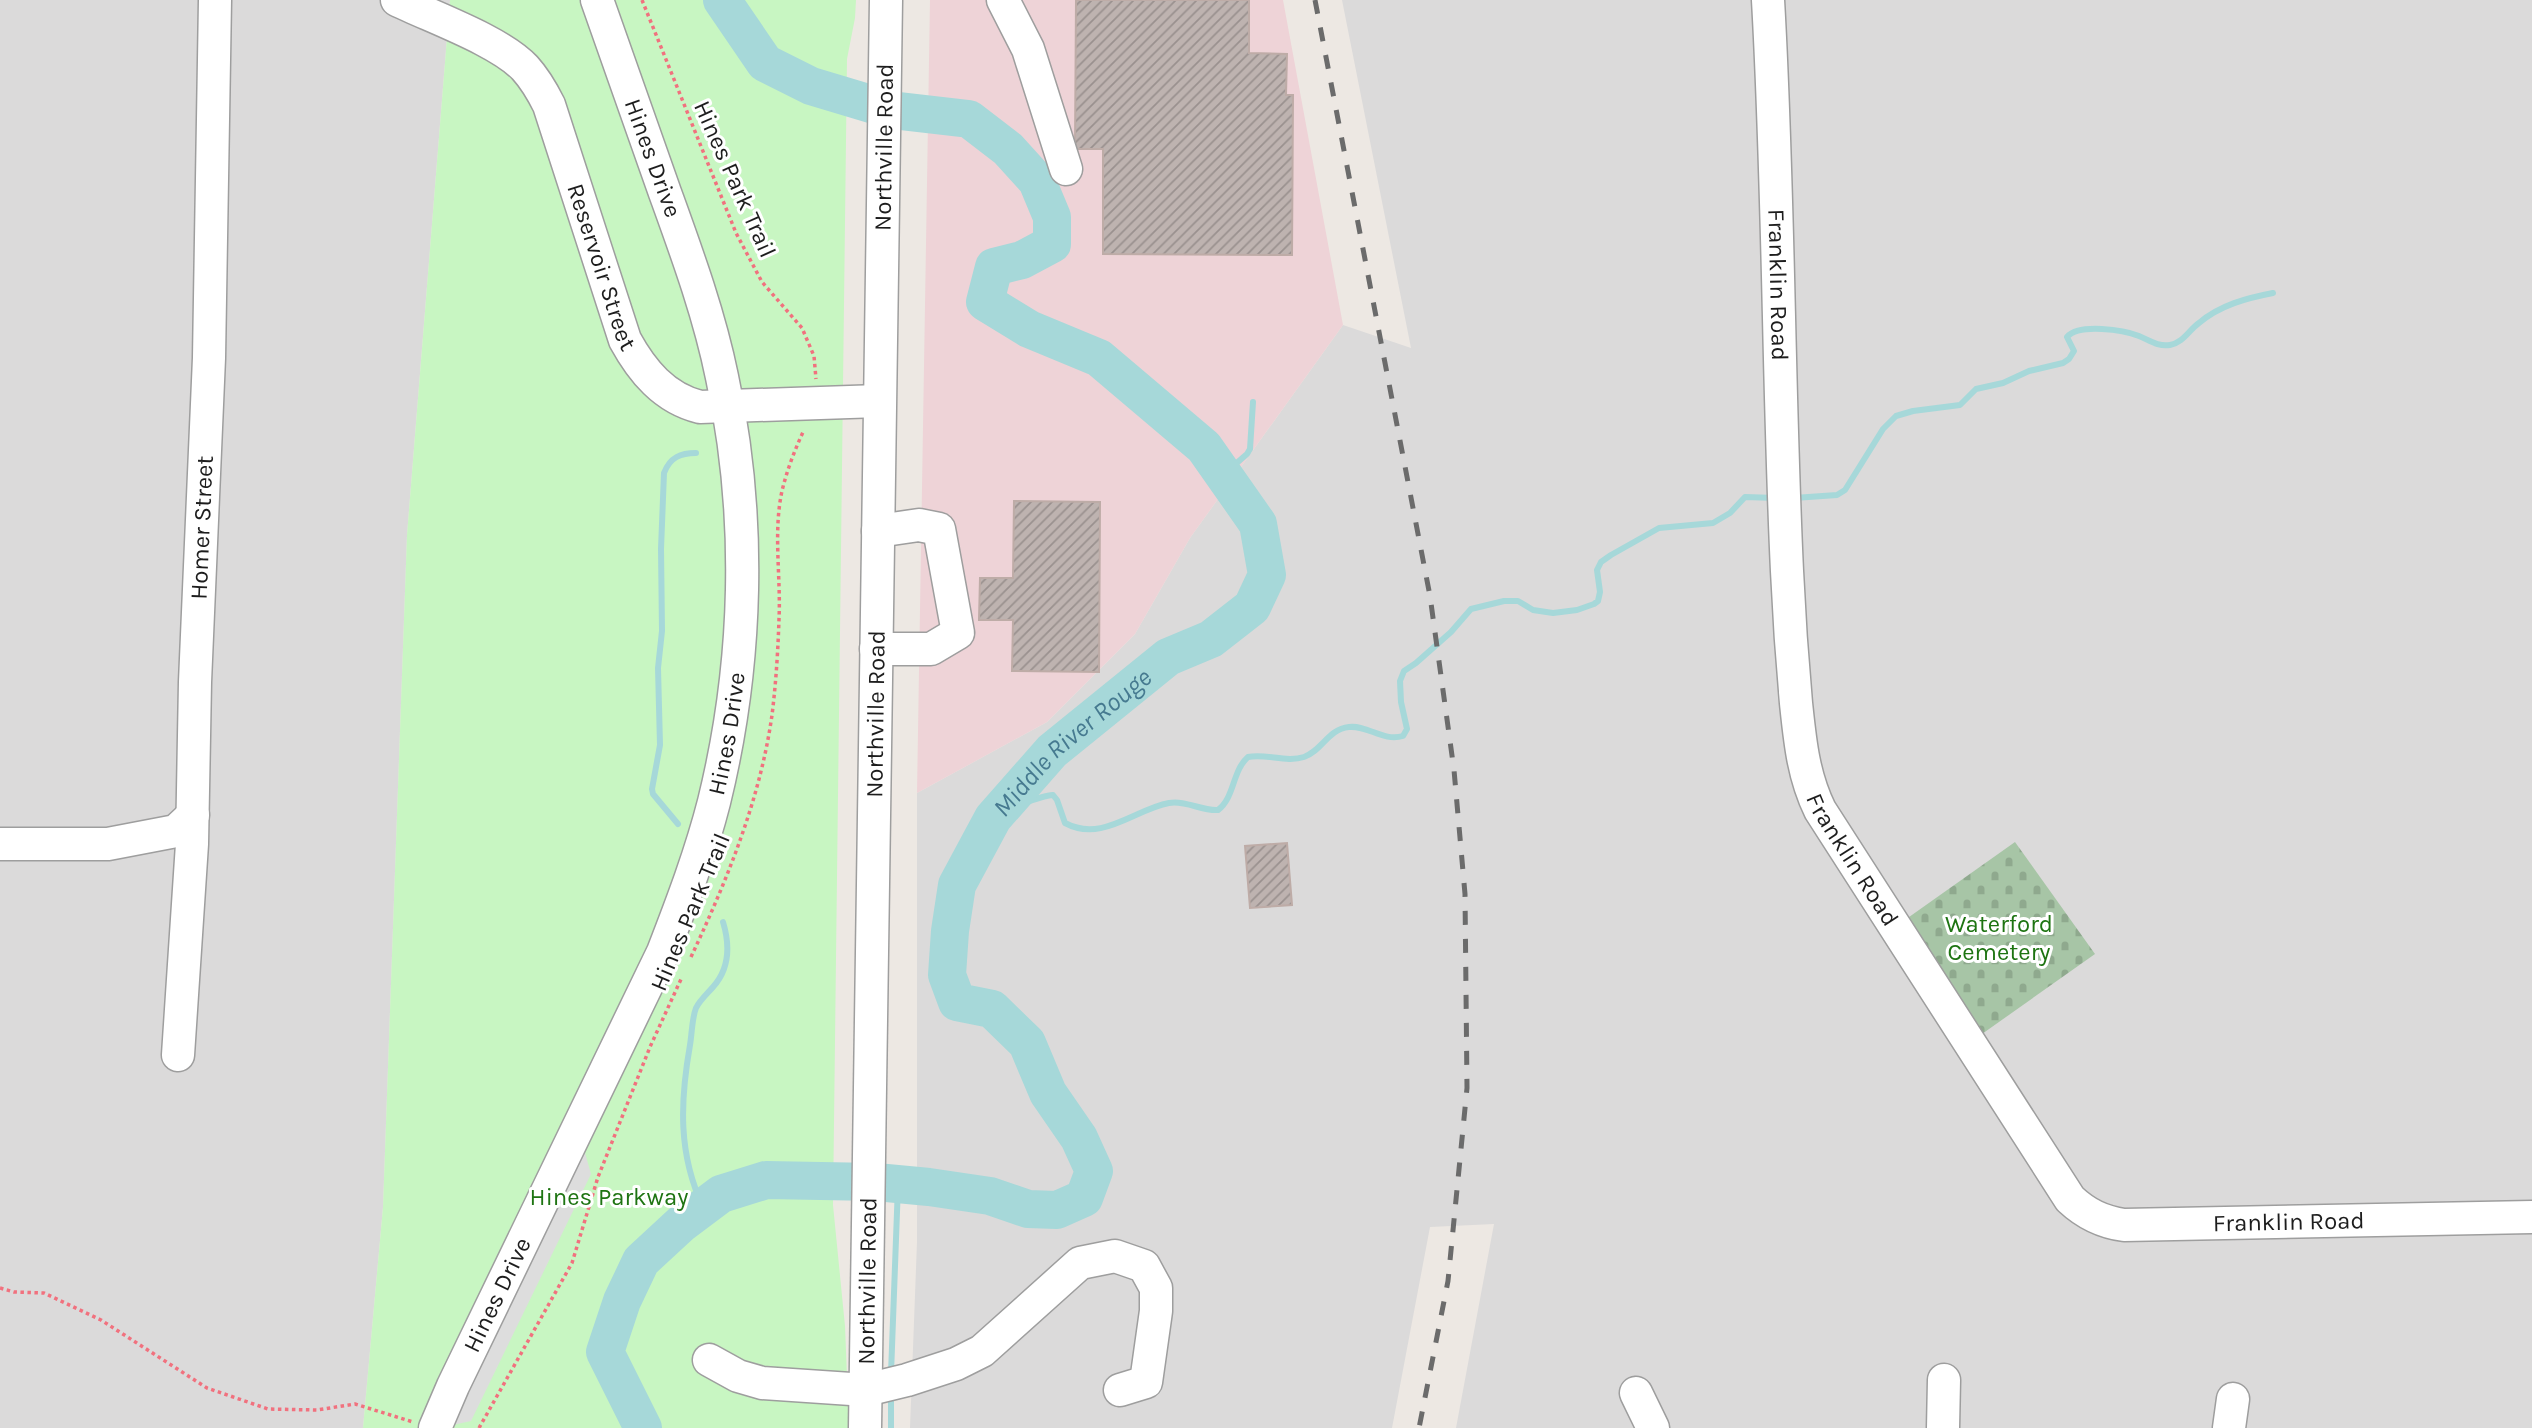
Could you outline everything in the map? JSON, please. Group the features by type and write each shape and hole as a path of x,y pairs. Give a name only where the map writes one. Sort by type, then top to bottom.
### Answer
{"street":[{"name":"Homer Street","path":"178,1055 193,815 195,682 209,358 215,0"},
{"name":"Reservoir Street","path":"397,0 498,47 524,67 538,85 549,104 625,340 635,358 655,382 676,399 700,407 880,401"},
{"name":"Hines Drive","path":"428,1426 453,1386 663,952 691,879 713,804 732,712 741,609 740,505 728,405 714,341 688,256 597,0"},
{"name":"Northville Road","path":"866,1428 886,0"},
{"path":"1003,0 1028,49 1066,169"},
{"name":"Franklin Road","path":"1768,0 1784,495 1792,665 1801,752 1812,793 1884,912 2070,1199 2100,1220 2124,1225 2532,1217"},
{"path":"876,649 931,649 958,633 939,529 919,525 878,531"},
{"path":"0,844 108,844 176,831 193,815"},
{"path":"709,1360 738,1376 762,1383 866,1390 907,1380 956,1364 982,1351 1080,1264 1115,1256 1144,1266 1156,1288 1156,1311 1146,1382 1120,1390"},
{"path":"1943,1428 1944,1380"},
{"path":"1636,1393 1653,1428"}],"path":[{"name":"Hines Park Trail","path":"642,0 736,233 762,282 802,328 814,356 817,385 814,404 795,450 782,492 779,524 779,619 771,716 755,794 727,878 689,962"},
{"name":"Hines Park Trail","path":"479,1428 572,1263 598,1177 650,1047 683,975"},
{"path":"0,1288 14,1292 44,1293 101,1320 207,1388 268,1409 317,1410 355,1404 428,1426"}],"shaded area":[{"path":"0,0 450,0 407,535 383,1207 363,1428 0,1428"},
{"path":"930,0 1283,0 1343,325 1190,538 1135,634 1047,722 917,793"},
{"path":"1342,0 2532,0 2532,1428 1456,1428 1494,1224 1430,1227 1392,1428 910,1428 917,1242 917,793 1047,722 1135,634 1190,538 1343,325 1411,348"},
{"path":"578,1128 591,1174 471,1421 439,1428"}],"green space":[{"name":"Hines Parkway","path":"450,0 856,0 847,59 833,1205 845,1326 849,1428 363,1428 383,1207 407,535"},
{"name":"Waterford Cemetery","path":"2015,842 2095,954 1982,1034 1902,922"}],"building":[{"path":"1076,0 1249,0 1249,53 1287,54 1286,95 1293,95 1292,255 1103,254 1103,149 1075,149"},
{"path":"1014,501 1100,502 1099,672 1012,671 1013,620 979,620 980,578 1013,578"},
{"path":"1287,843 1292,905 1250,908 1245,846"}],"waterway":[{"name":"Middle River Rouge","path":"643,1428 605,1352 622,1301 641,1261 681,1224 721,1194 766,1180 876,1182 929,1187 990,1196 1028,1209 1057,1210 1084,1198 1094,1171 1079,1138 1048,1093 1027,1043 992,1009 957,1002 947,975 957,885 993,818 1052,751 1168,657 1211,639 1252,607 1267,575 1258,524 1204,447 1099,358 1029,329 985,302 994,267 1022,260 1052,244 1052,217 1037,181 1008,149 969,119 891,110 811,86 765,63 722,0"},
{"path":"1794,498 1837,495 1845,490 1883,429 1896,416 1960,405 1976,389 2063,363 2074,351 2067,337 2073,333 2091,329 2113,330 2170,345 2179,342 2216,311 2273,293"},
{"path":"1223,475 1250,449 1253,402"},
{"path":"678,824 653,794 652,789 660,745 658,668 662,631 664,473 669,463 677,457 696,453"},
{"path":"998,812 1053,795 1065,823 1092,829 1118,823 1169,803 1218,810 1228,798 1239,769 1248,757 1304,757 1330,736 1349,727 1363,728 1389,737 1403,736 1407,729 1401,702 1400,681 1404,671 1451,632 1471,609 1504,601 1518,601 1533,610 1553,613 1577,610 1594,604 1598,601 1600,592 1597,570 1601,562 1611,555 1659,528 1713,523 1730,513 1745,497 1776,498"},
{"path":"703,1207 685,1147 684,1087 696,1008 719,980 727,956 723,922"},
{"path":"891,1374 898,1185"},
{"path":"891,1395 891,1428"}],"railway":[{"path":"1315,0 1430,596 1454,770 1465,894 1467,1088 1448,1281 1419,1428"}]}
